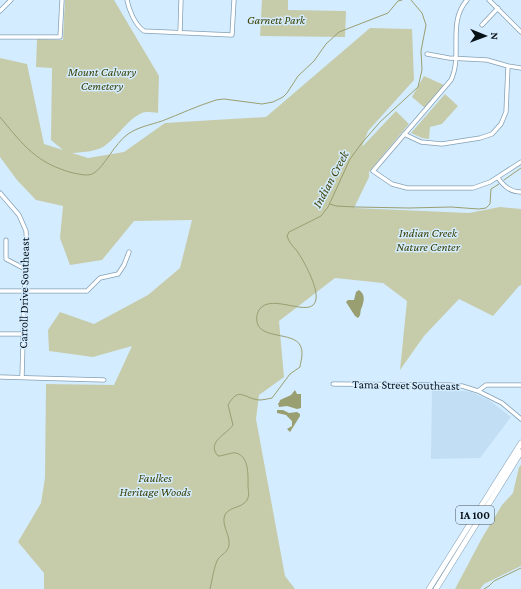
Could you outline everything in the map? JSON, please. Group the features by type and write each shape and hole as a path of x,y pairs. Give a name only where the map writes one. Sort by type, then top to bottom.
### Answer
{"highway":[{"name":"IA 100","path":"429,589 521,443"},
{"name":"IA 100","path":"436,589 521,452"}],"street":[{"path":"0,11 11,0"},
{"path":"0,37 60,37 62,0"},
{"path":"127,0 136,22 140,28 148,33 232,35 234,0"},
{"path":"180,33 181,0"},
{"path":"467,0 461,8 457,18 456,58 454,72 448,84 373,171 392,184 407,188 473,188 482,186 498,178 521,162"},
{"path":"489,0 521,32"},
{"path":"482,25 498,8"},
{"path":"427,54 487,60 521,68"},
{"path":"404,134 421,142 442,144 480,138 492,134 501,124 506,112 508,66"},
{"path":"498,178 510,190 521,192"},
{"name":"Carroll Drive Southeast","path":"0,194 18,215 26,231 27,251 25,269 22,377"},
{"path":"6,240 6,259 25,269"},
{"path":"0,291 87,291 100,278 118,274 124,265 129,252"},
{"path":"0,334 23,334"},
{"path":"0,377 104,380"},
{"name":"Tama Street Southeast","path":"333,384 462,386 478,391 502,403 521,419"},
{"path":"478,391 486,385 521,385"}],"shaded area":[{"path":"359,290 363,294 364,299 358,318 346,302 348,300 354,300 356,292"},
{"path":"432,387 471,392 489,400 511,417 480,458 431,459"},
{"path":"295,390 297,394 301,394 301,408 297,409 287,406 279,407 278,403 280,400 291,395"},
{"path":"277,410 283,410 289,413 297,412 300,414 290,432 287,429 292,426 292,421 286,415 277,413"}],"green space":[{"path":"65,0 114,0 159,76 158,113 145,112 135,117 111,140 99,149 72,153 88,158 124,152 165,123 266,117 370,28 412,29 414,80 368,131 362,147 396,111 409,124 369,172 369,177 354,208 469,213 500,207 521,209 521,285 493,316 459,299 424,336 400,370 407,301 383,283 335,278 279,321 284,377 259,395 256,419 285,576 295,589 44,589 44,573 18,542 41,503 45,478 46,384 114,385 132,346 93,357 49,351 48,330 60,312 94,324 148,295 180,268 192,220 134,221 102,260 70,265 60,238 63,206 36,200 17,180 0,157 0,58 27,64 44,144 63,150 51,140 52,68 36,67 37,39 63,40"},
{"name":"Garnett Park","path":"262,0 288,0 288,10 346,11 345,37 260,36"},
{"path":"424,76 444,85 425,108 412,97"},
{"path":"445,94 458,106 442,124 430,127 429,139 422,138 411,133"},
{"path":"521,465 521,566 484,584 480,589 455,589 482,538 502,505 513,493 519,467"}],"waterway":[{"name":"Indian Creek","path":"0,117 31,152 49,164 73,173 89,175 98,170 123,138 140,128 216,100 224,99 262,104 273,102 283,97 298,76 314,61 326,44 339,32 388,13 398,1 402,0"},
{"name":"Indian Creek","path":"210,589 214,569 218,559 225,553 229,545 224,522 225,514 231,509 245,503 249,494 246,462 236,453 218,456 214,447 218,439 233,425 228,405 232,399 238,395 259,400 272,398 290,374 300,367 302,353 300,345 291,338 264,331 259,327 257,322 257,314 265,305 273,303 308,307 313,305 316,299 315,288 310,274 287,236 289,232 321,216 328,207 350,159 361,144 380,122 418,87 422,70 421,51 426,25 422,13 411,0"},
{"path":"504,180 521,168"},
{"path":"330,204 336,206 356,207 451,207 479,209 486,208 490,204 491,189 499,184"},
{"name":"Indian Creek","path":"484,589 494,581 521,568"}],"park label":[{"name":"Mount Calvary Cemetery","path":"102,79"},
{"name":"Indian Creek Nature Center","path":"428,240"},
{"name":"Faulkes Heritage Woods","path":"155,485"}]}
